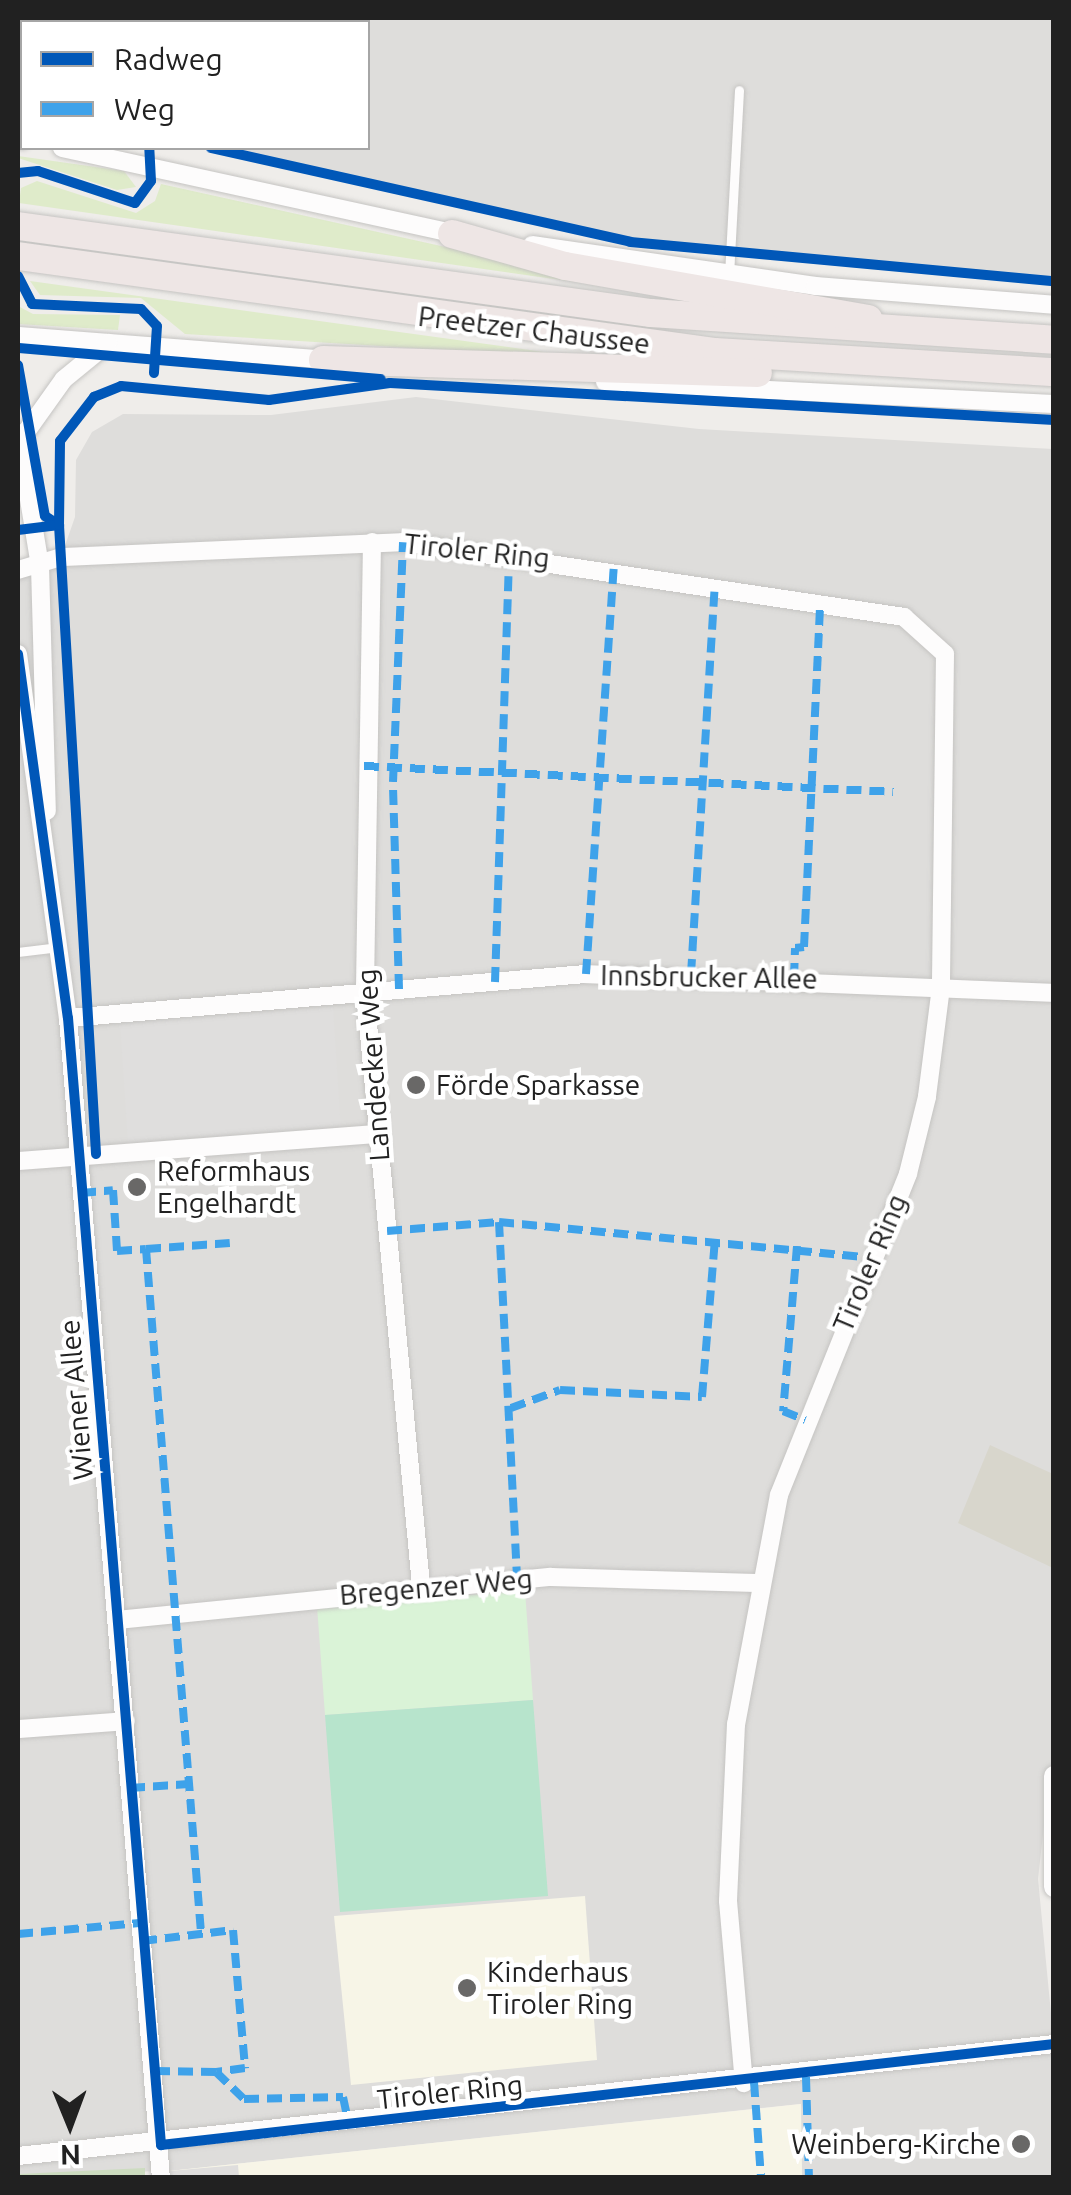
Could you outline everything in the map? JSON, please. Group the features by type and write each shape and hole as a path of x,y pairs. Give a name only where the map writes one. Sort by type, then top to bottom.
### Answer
{"highway":[{"name":"Preetzer Chaussee","path":"18,226 547,302 906,334 1054,340"},
{"path":"452,234 565,266 844,310 906,334"},
{"name":"Preetzer Chaussee","path":"18,256 554,334 844,363 1054,372"},
{"path":"324,360 762,374 844,363"}],"street":[{"path":"71,150 452,234 730,274 1054,305"},
{"name":"Preetzer Chaussee","path":"18,336 324,360 1054,404"},
{"path":"18,438 64,379 118,344"},
{"name":"Wiener Allee","path":"18,438 40,566 46,846"},
{"name":"Tiroler Ring","path":"18,570 372,542 614,568 925,628 945,654 940,987 908,1174 805,1420 756,1582 729,1811 744,2083 18,2156"},
{"name":"Landecker Weg","path":"372,542 365,992 422,1586"},
{"name":"Wiener Allee","path":"18,654 68,1018 161,2144 160,2178"},
{"name":"Innsbrucker Allee","path":"68,1018 604,974 1054,993"},
{"path":"18,1161 377,1134"},
{"name":"Bregenzer Weg","path":"118,1620 422,1586 550,1577 756,1582"},
{"path":"18,1729 126,1721"},
{"path":"1054,1776 1054,1887"},
{"path":"744,2083 1054,2044"}],"lane":[{"path":"730,274 739,90"},
{"path":"18,952 59,948"}],"shaded area":[{"path":"69,18 1053,18 1053,277 646,241 291,166 234,150 370,150 370,20"},
{"path":"416,397 699,429 1053,449 1054,1736 1038,1879 1053,2034 1053,2177 802,2177 800,2104 169,2171 18,2174 18,570 61,557 75,517 76,460 92,432 123,414 271,415"},
{"path":"333,1007 341,1130 128,1144 120,1022"},
{"path":"990,1445 1053,1474 1053,1568 958,1523"},
{"name":"Kinderhaus Tiroler Ring","path":"585,1896 597,2060 351,2085 334,1916"},
{"path":"801,2104 802,2177 169,2178 169,2171"},
{"path":"238,2165 239,2177 169,2177 169,2171"}],"green space":[{"path":"18,158 124,171 136,187 117,190"},
{"path":"37,181 136,213 155,201 161,184 653,293 19,203 21,188"},
{"path":"30,281 559,357 185,334 141,298 40,295"},
{"path":"18,306 33,314 120,315 118,330 18,324"},
{"path":"525,1591 533,1700 325,1715 317,1606"},
{"path":"533,1700 548,1896 340,1912 325,1715"},
{"path":"145,2168 145,2177 18,2177 18,2174"}],"marked path":[{"path":"58,18 63,20"},
{"path":"399,989 393,782 403,542"},
{"path":"495,982 509,553"},
{"path":"586,974 614,568"},
{"path":"691,974 715,585"},
{"path":"794,978 795,948 804,947 820,603"},
{"path":"364,766 893,792"},
{"path":"81,1193 113,1190 117,1251 146,1249 201,1932"},
{"path":"499,1222 517,1579"},
{"path":"387,1231 499,1222 871,1258"},
{"path":"511,1408 560,1390 702,1397 715,1239"},
{"path":"146,1249 230,1243"},
{"path":"797,1246 783,1411 805,1420"},
{"path":"130,1788 189,1784"},
{"path":"18,1934 140,1923"},
{"path":"142,1941 233,1930 245,2068 216,2072"},
{"path":"155,2071 216,2072 244,2099 343,2097 349,2125"},
{"path":"806,2077 809,2178"},
{"path":"754,2082 761,2178"}],"cycle path":[{"path":"18,173 38,171 135,203 151,181 149,150"},
{"path":"220,150 630,242 1054,281"},
{"path":"18,276 32,304 141,309 157,326 154,373"},
{"path":"18,348 381,379"},
{"path":"18,365 45,516 59,525 96,1154"},
{"path":"18,530 59,525 60,441 94,397 121,386 269,400 390,383 1054,420"},
{"path":"18,654 68,1018 161,2145 1054,2044"}],"place":[{"name":"Förde Sparkasse","path":"416,1085"},
{"name":"Reformhaus Engelhardt","path":"137,1187"},
{"name":"Kinderhaus Tiroler Ring","path":"467,1988"},
{"name":"Weinberg-Kirche","path":"1021,2144"}]}
